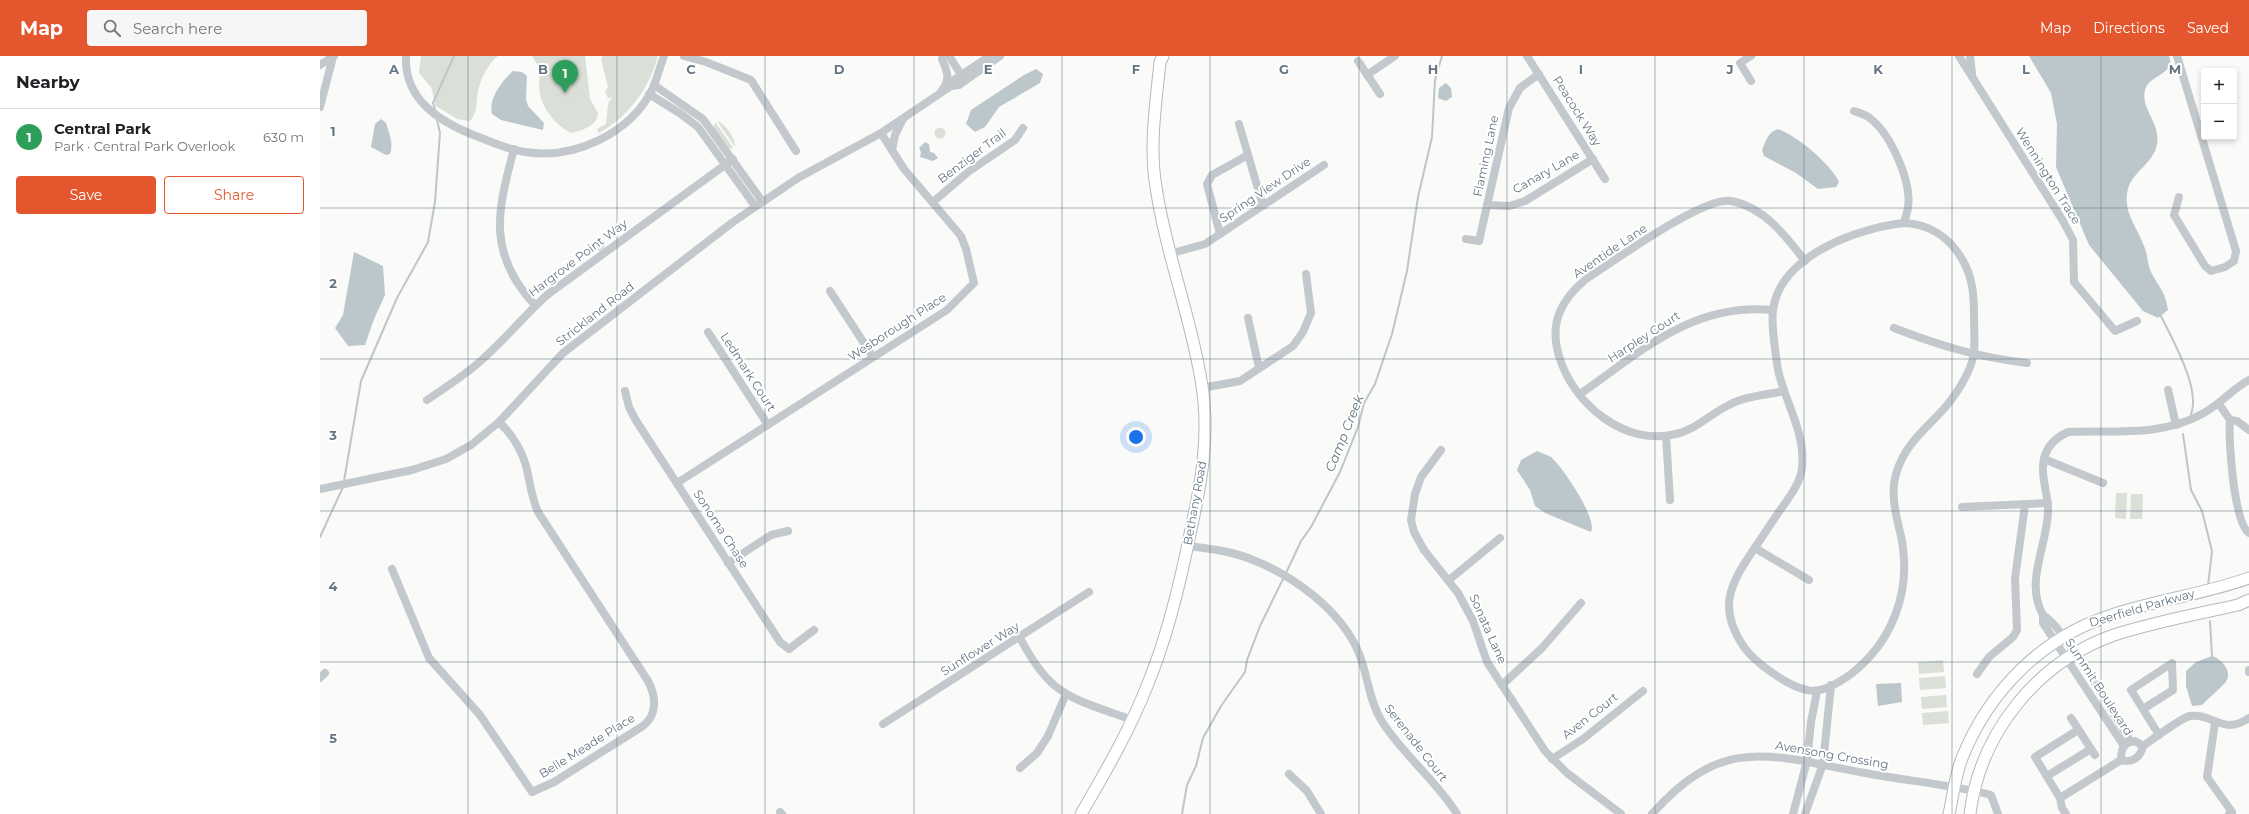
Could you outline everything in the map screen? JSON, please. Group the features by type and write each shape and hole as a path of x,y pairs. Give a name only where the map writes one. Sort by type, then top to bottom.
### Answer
{"street":[{"path":"320,65 333,56"},
{"path":"320,107 333,56"},
{"path":"406,56 406,65 412,87 427,109 439,119 468,133 530,153 555,153 591,144 624,125 649,94 654,85 664,56"},
{"path":"684,56 707,59 751,80 796,151"},
{"path":"958,81 979,63 990,56"},
{"path":"958,81 1000,56"},
{"name":"Bethany Road","path":"1081,814 1132,720 1161,648 1188,546 1202,480 1205,428 1202,388 1198,364 1169,254 1155,186 1153,127 1160,62 1163,56"},
{"path":"1367,75 1395,56"},
{"name":"Peacock Way","path":"1528,56 1606,179"},
{"path":"1751,56 1740,63 1751,81"},
{"name":"Wennington Trace","path":"1959,56 2063,221 2073,240 2074,282 2115,331 2137,321"},
{"path":"1970,56 1972,75"},
{"path":"2176,56 2236,251 2234,261 2225,267 2211,271 2205,266 2174,215 2179,197"},
{"path":"946,58 963,66 979,63"},
{"path":"946,58 958,81"},
{"path":"936,96 946,86 948,79 946,58"},
{"path":"1358,61 1380,94"},
{"name":"Flaming Lane","path":"1466,239 1479,241 1509,108 1520,88 1539,74"},
{"name":"Strickland Road","path":"320,489 400,473 438,463 471,445 499,422 563,353 755,206 881,133 958,81"},
{"path":"654,85 700,116 762,201"},
{"path":"649,94 681,114 698,127 755,206"},
{"path":"1854,111 1870,117 1877,125 1897,158 1905,177 1908,197 1908,208 1904,223"},
{"path":"892,150 895,135 904,117"},
{"path":"1239,124 1263,206"},
{"name":"Benziger Trail","path":"933,202 968,172 1015,140 1023,128"},
{"name":"Wesborough Place","path":"677,483 947,310 974,283 964,242 904,168 881,133"},
{"path":"514,149 499,214 501,238 510,273 520,289 536,305"},
{"name":"Spring View Drive","path":"1220,234 1207,184 1212,175 1248,155"},
{"name":"Hargrove Point Way","path":"427,400 471,370 486,357 547,295 732,159"},
{"name":"Canary Lane","path":"1487,204 1508,206 1525,201 1593,159"},
{"name":"Spring View Drive","path":"1169,254 1205,244 1324,166"},
{"name":"Aventide Lane","path":"1784,391 1739,401 1729,405 1696,427 1666,436 1638,434 1618,427 1596,412 1580,394 1565,371 1557,346 1557,319 1572,291 1586,279 1686,216 1720,201 1730,200 1748,206 1777,228 1805,261"},
{"path":"1904,223 1919,225 1934,230 1955,249 1967,267 1974,292 1974,355 1954,396 1910,445 1895,475 1895,507 1903,549 1904,570 1900,601 1893,622 1869,657 1845,678 1817,691 1806,690 1766,669 1743,646 1732,624 1729,603 1730,593 1737,574 1798,484 1801,474 1802,446 1778,368 1773,310 1784,280 1805,261 1814,254 1858,233 1878,227 1904,223"},
{"path":"1202,388 1240,381 1293,346 1303,332 1311,313 1306,274"},
{"path":"830,291 873,357"},
{"name":"Harpley Court","path":"1580,394 1676,329 1695,320 1715,313 1736,309 1773,310"},
{"path":"1248,318 1259,368"},
{"path":"1894,328 1939,346 1974,355 2027,363"},
{"name":"Ledmark Court","path":"708,332 768,425"},
{"path":"1962,507 2048,504 2043,474 2044,459 2051,444 2058,436 2068,432 2151,431 2176,425 2203,414 2219,404 2249,380"},
{"path":"2168,390 2176,425"},
{"name":"Sonoma Chase","path":"625,391 632,413 780,642 789,649 814,630"},
{"path":"2219,404 2230,420 2228,433 2233,482 2240,514 2249,533"},
{"path":"2230,420 2237,421 2249,430"},
{"name":"Belle Meade Place","path":"392,569 429,658 480,715 532,792 554,782 638,729 649,720 655,704 652,687 538,512 522,457 511,436 499,422"},
{"path":"1666,436 1670,500"},
{"name":"Sonata Lane","path":"1440,450 1421,477 1412,507 1411,520 1418,541 1449,580 1473,621 1487,662 1552,759 1567,773 1621,814"},
{"path":"2044,459 2103,483"},
{"name":"Summit Boulevard","path":"2048,504 2047,521 2036,576 2036,597 2043,615 2050,618 2059,639 2127,744"},
{"path":"1977,674 1989,657 2013,637 2017,630 2015,578 2025,505"},
{"path":"728,563 771,535 788,531"},
{"path":"1449,580 1500,538"},
{"name":"Serenade Court","path":"1188,546 1224,551 1253,559 1273,569 1300,586 1333,616 1347,632 1357,650 1372,704 1382,722 1457,814"},
{"path":"1755,548 1809,580"},
{"name":"Deerfield Parkway","path":"1949,814 1954,788 1962,760 1974,731 1990,704 2008,682 2059,639 2084,625 2112,614 2230,585 2249,578"},
{"name":"Sunflower Way","path":"883,724 1020,638 1089,592"},
{"name":"Deerfield Parkway","path":"1970,814 1973,790 1984,757 2015,705 2033,685 2071,656 2114,635 2238,605 2249,600"},
{"path":"1502,685 1542,648 1581,603"},
{"path":"1020,638 1040,670 1054,685 1066,694 1132,720"},
{"path":"2143,709 2173,690 2172,663 2131,690 2159,735"},
{"path":"1805,814 1823,764 1831,685"},
{"name":"Aven Court","path":"1552,759 1583,739 1643,691"},
{"path":"1793,814 1807,761 1811,722 1817,691"},
{"path":"1020,768 1038,753 1048,736 1066,694"},
{"path":"2060,798 2121,760 2131,761 2138,757 2143,746 2188,716 2200,715 2215,723 2231,726 2249,718"},
{"path":"2047,776 2093,752 2071,718"},
{"path":"2215,723 2207,777 2232,812 2229,814"},
{"path":"2066,814 2062,808 2060,798 2035,757 2078,730"},
{"path":"2121,760 2121,751 2127,744 2143,746"},
{"name":"Avensong Crossing","path":"1652,814 1685,782 1707,768 1722,762 1758,755 1807,761 1863,773 1973,790 1991,795 1998,814"},
{"path":"1290,774 1307,791 1321,814"}],"shaded area":[{"path":"421,56 498,56 488,67 483,76 478,91 476,110 470,121 457,119 436,106 431,87 419,73"},
{"path":"532,56 585,56 590,99 598,113 595,121 589,127 572,133 567,131 553,119 543,103 540,92 538,68"},
{"path":"603,56 658,56 649,80 636,100 620,118 599,133 597,129 606,124 608,104 612,97 608,98 605,92 608,87 601,59"},
{"path":"2029,56 2169,56 2169,66 2149,83 2146,87 2144,95 2147,108 2156,128 2157,144 2155,151 2148,162 2134,177 2128,189 2127,197 2127,205 2131,219 2145,249 2150,269 2167,303 2168,310 2158,318 2143,311 2089,245 2056,167 2057,124 2051,93"},
{"path":"1036,69 1043,74 1040,83 999,107 985,127 975,132 966,124 971,110 1024,75"},
{"path":"513,71 522,72 527,76 526,99 528,106 544,123 543,130 501,120 492,114 491,108 494,96 500,85"},
{"path":"1446,83 1451,88 1452,97 1446,101 1438,98 1439,88"},
{"path":"381,119 386,123 391,142 390,154 386,155 371,147 375,124"},
{"path":"717,121 720,122 729,132 734,140 735,147"},
{"path":"715,122 733,149 728,148 714,128"},
{"path":"940,127 944,129 946,133 944,137 940,139 936,137 934,133 936,129"},
{"path":"1778,129 1803,144 1821,159 1839,182 1836,187 1818,189 1796,173 1764,156 1762,150 1766,140 1772,132"},
{"path":"925,142 929,144 930,152 934,153 938,158 933,161 920,157 921,152 919,148"},
{"path":"597,239 601,239 605,245 601,251 597,251 593,247 593,243"},
{"path":"354,252 383,266 385,295 374,319 365,345 348,346 335,328 343,315"},
{"path":"1537,451 1551,457 1556,462 1578,493 1592,525 1591,532 1545,513 1535,506 1530,490 1517,470 1521,460"},
{"path":"2116,493 2127,493 2126,519 2115,518"},
{"path":"2131,494 2143,494 2142,519 2130,519"},
{"path":"2212,656 2220,660 2226,667 2228,675 2227,679 2225,683 2202,705 2192,706 2186,686 2186,671 2196,662"},
{"path":"1943,660 1944,672 1919,674 1918,662"},
{"path":"1945,676 1946,688 1920,690 1919,678"},
{"path":"1901,683 1902,702 1878,706 1876,684"},
{"path":"1946,695 1947,707 1922,709 1921,697"},
{"path":"1948,711 1949,723 1923,725 1922,713"}],"waterway":[{"path":"435,109 433,103 454,56"},
{"name":"Camp Creek","path":"1286,573 1301,541 1311,527 1340,472 1358,427 1364,403 1375,384 1392,334 1407,271 1418,197 1432,137 1435,80 1442,56"},
{"path":"344,481 361,381 397,298 428,242 435,202 440,133 437,120"},
{"path":"2161,316 2184,364 2189,378 2193,404 2191,414"},
{"path":"2183,434 2191,490 2202,511 2212,551 2208,586"},
{"path":"320,537 343,487"},
{"name":"Camp Creek","path":"1182,814 1187,785 1196,766 1203,738 1221,706 1245,672 1247,660 1260,626 1284,577"},
{"path":"2210,621 2212,656"}],"place":[{"name":"Central Park","path":"565,93"}]}
